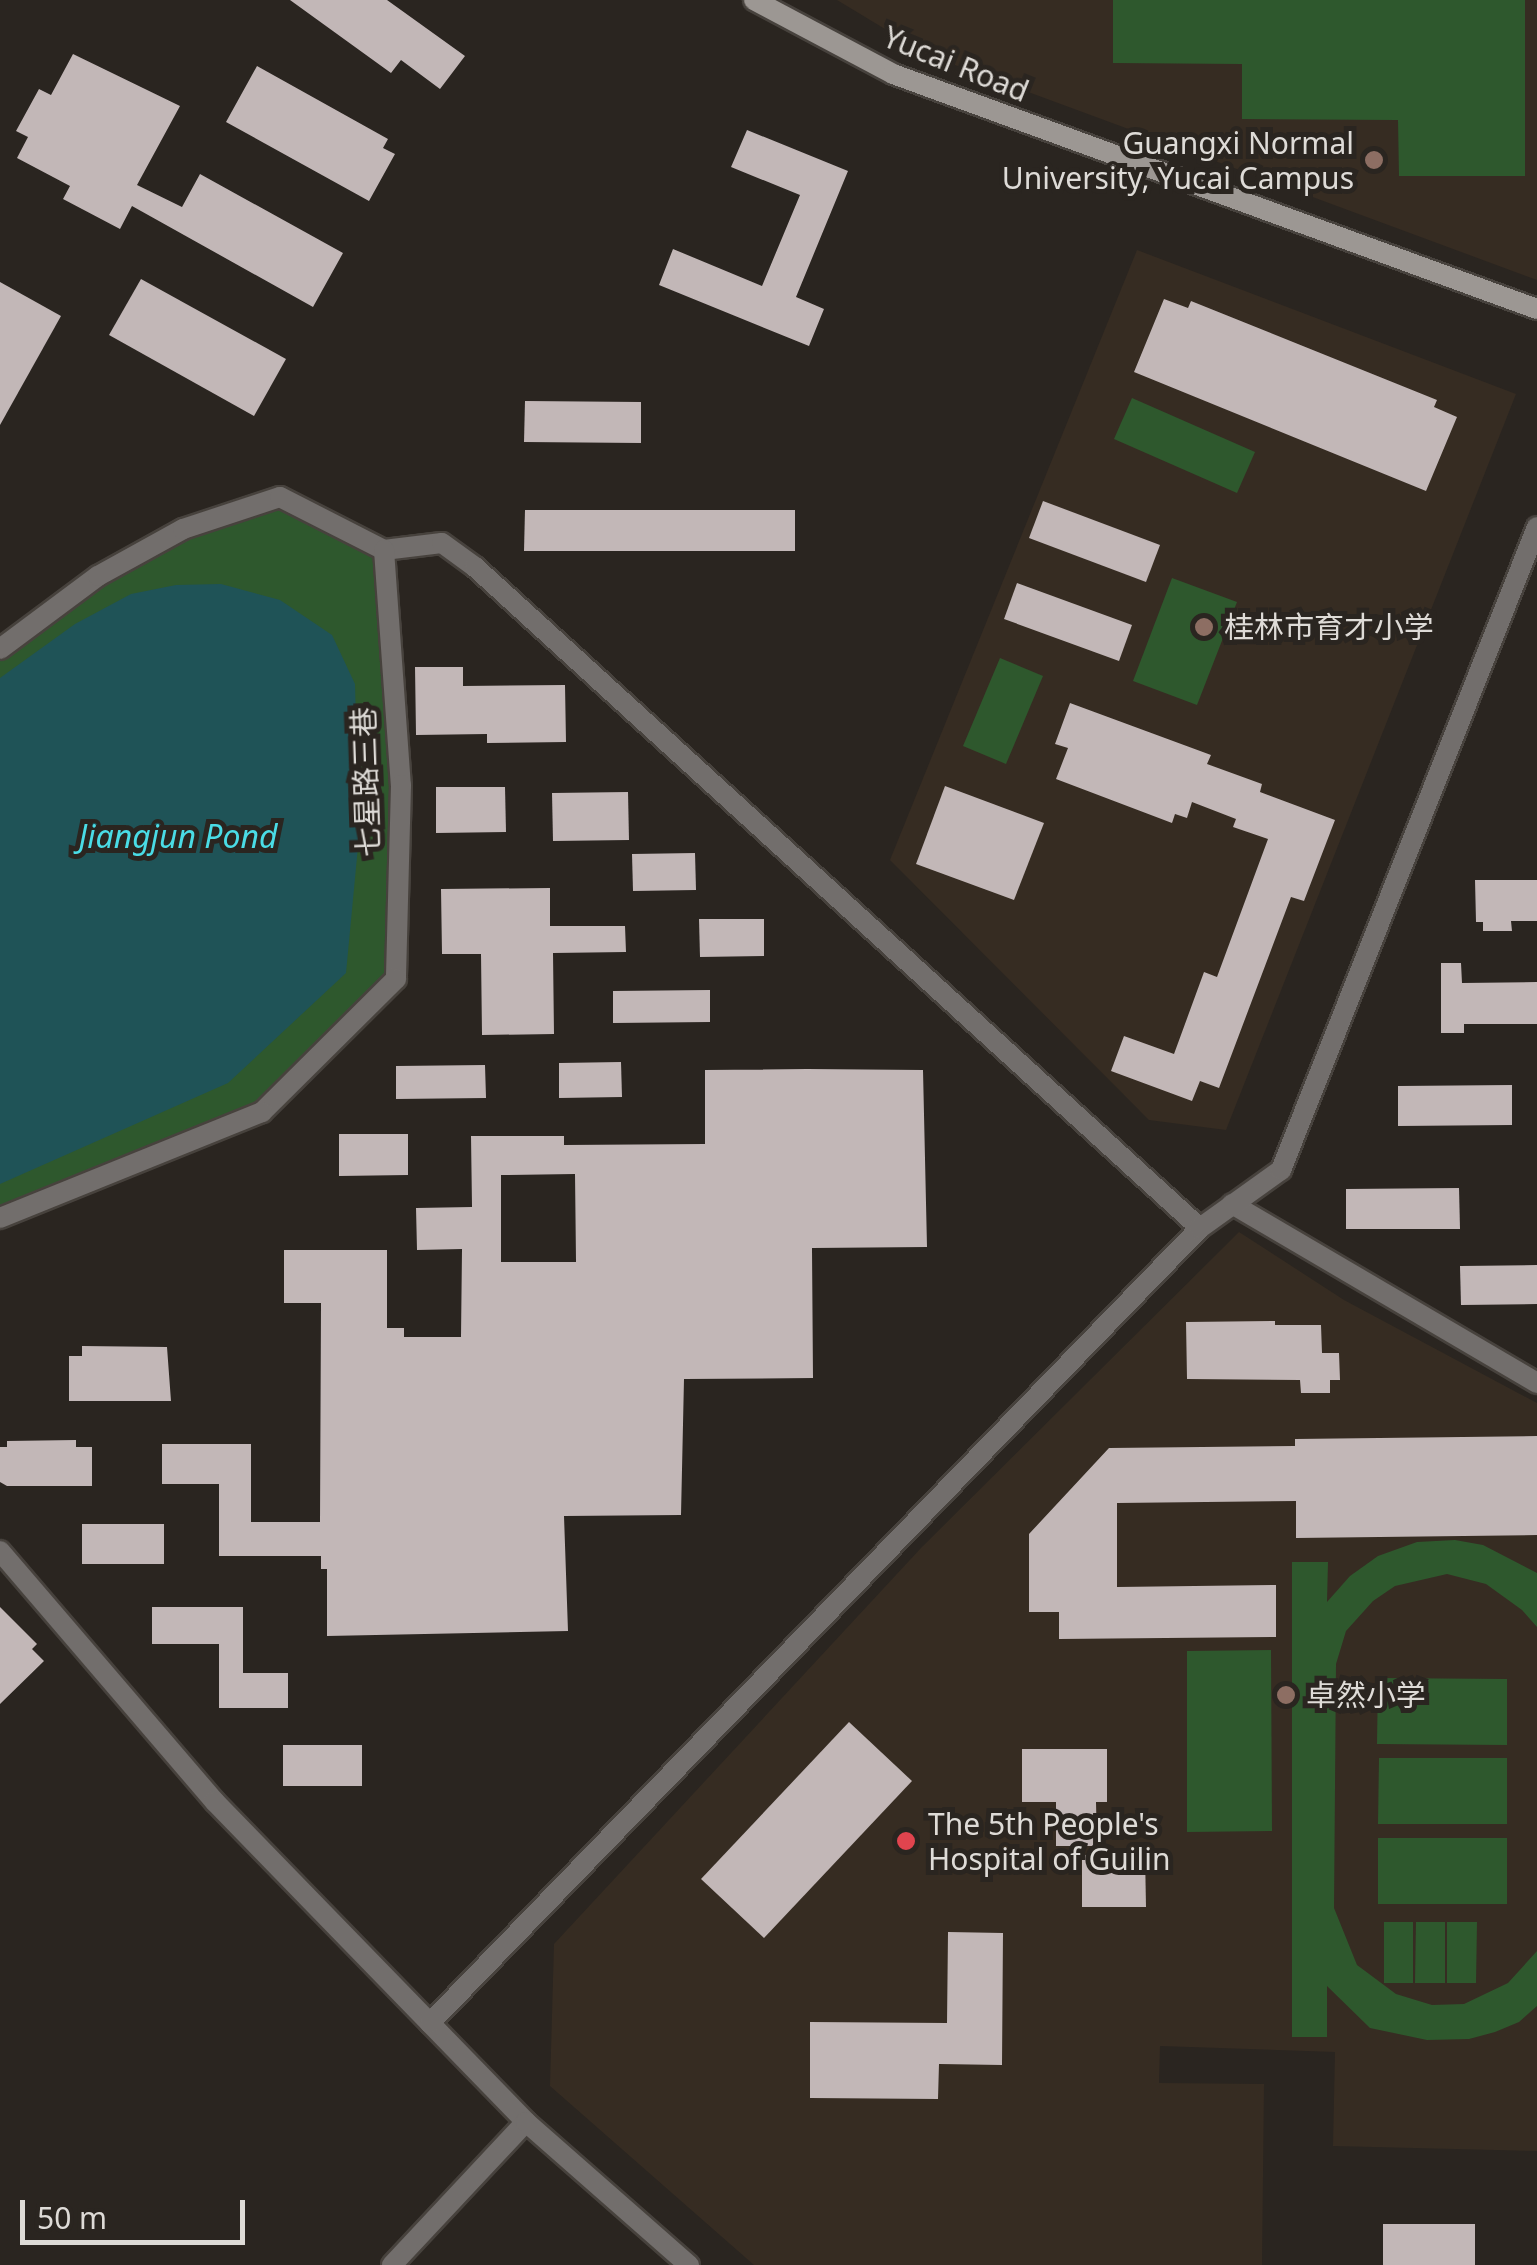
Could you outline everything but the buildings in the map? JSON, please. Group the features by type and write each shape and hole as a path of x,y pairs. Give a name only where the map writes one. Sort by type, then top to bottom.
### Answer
{"main road":[{"name":"Yucai Road","path":"754,0 911,81 1537,309"}],"street":[{"path":"0,649 98,576 166,538 280,497 384,550 442,542 476,566 1200,1228"},
{"path":"430,2023 1200,1228 1281,1170 1537,527"},
{"name":"七星路三巷","path":"0,1218 262,1112 396,979 400,785 384,550"},
{"path":"1232,1204 1537,1382"},
{"path":"0,1551 216,1802 526,2122 689,2265"},
{"path":"392,2265 526,2122"}],"shaded area":[{"name":"Guangxi Normal University, Yucai Campus","path":"837,0 1537,0 1537,280 928,55"},
{"name":"桂林市育才小学","path":"1137,250 1516,394 1226,1130 1149,1120 890,860"},
{"path":"1239,1232 1344,1300 1537,1403 1537,2151 1333,2146 1335,2052 1160,2046 1159,2083 1264,2084 1262,2265 754,2265 550,2086 554,1944 921,1548"}],"green space":[{"path":"1113,0 1525,0 1525,176 1399,176 1398,120 1242,119 1242,64 1113,63"},
{"path":"1132,398 1255,452 1237,493 1114,439"},
{"name":"Jiangjun Pond","path":"280,497 384,550 401,785 396,979 262,1112 0,1218 0,649 98,576"},
{"path":"1172,578 1237,602 1197,705 1133,681"},
{"path":"1000,658 1043,676 1006,764 963,746"},
{"path":"1455,1540 1483,1545 1537,1573 1537,1627 1522,1610 1486,1584 1447,1574 1395,1586 1373,1601 1346,1631 1336,1664 1334,1908 1357,1965 1396,1994 1432,2005 1464,2004 1508,1983 1537,1951 1537,2006 1519,2022 1495,2032 1469,2039 1427,2040 1370,2028 1327,1986 1327,2037 1292,2037 1292,1562 1328,1562 1327,1602 1350,1576 1378,1556 1417,1542"},
{"path":"1271,1650 1272,1831 1187,1832 1187,1651"},
{"path":"1378,1678 1507,1679 1507,1745 1377,1744"},
{"path":"1379,1758 1507,1758 1507,1824 1378,1824"},
{"path":"1378,1838 1507,1838 1507,1904 1378,1904"},
{"path":"1384,1922 1413,1922 1413,1983 1384,1983"},
{"path":"1416,1922 1445,1922 1445,1983 1415,1983"},
{"path":"1447,1922 1477,1922 1476,1983 1447,1983"}],"water":[{"name":"Jiangjun Pond","path":"221,584 280,600 332,635 355,684 359,836 346,973 228,1083 0,1184 0,678 75,624 131,594 176,585"}],"place":[{"name":"Guangxi Normal University, Yucai Campus","path":"1374,160"},
{"name":"桂林市育才小学","path":"1204,627"},
{"name":"卓然小学","path":"1286,1695"},
{"name":"The 5th People's Hospital of Guilin","path":"906,1841"}]}
